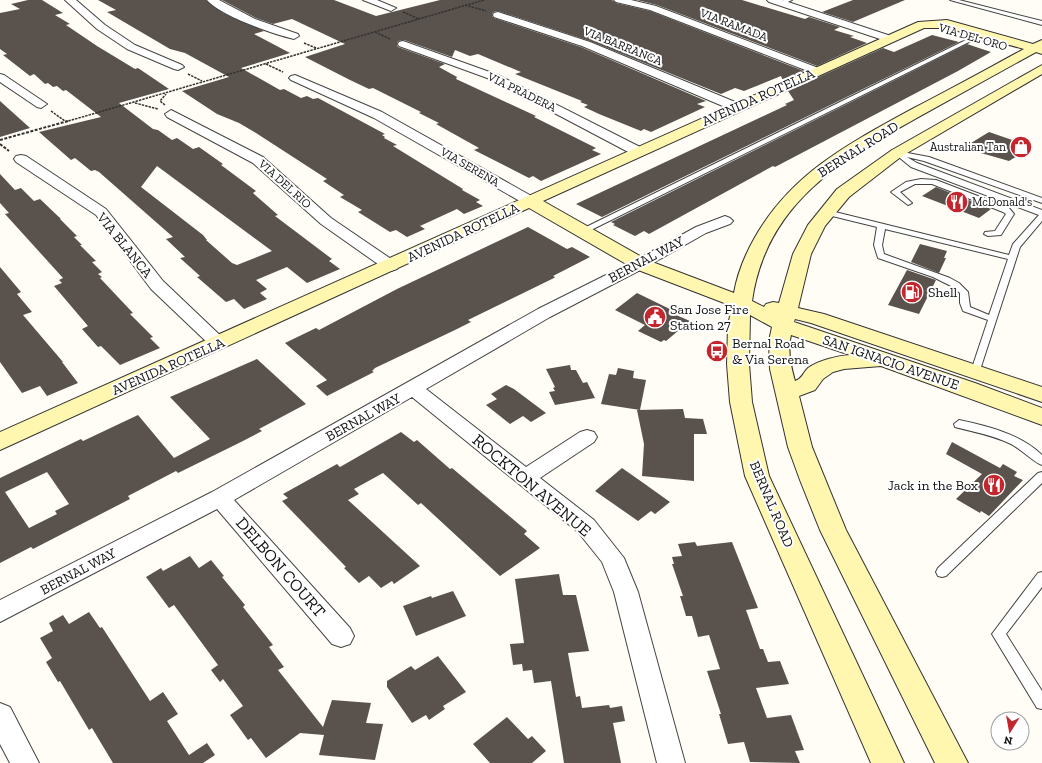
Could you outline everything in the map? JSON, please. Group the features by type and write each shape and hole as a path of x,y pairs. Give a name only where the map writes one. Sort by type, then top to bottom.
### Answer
{"main road":[{"name":"AVENIDA ROTELLA","path":"0,442 391,266 637,151 927,23"},
{"name":"VIA DEL ORO","path":"927,23 974,38 1038,50"},
{"name":"VIA DEL ORO","path":"927,23 947,24 1038,50"},
{"name":"BERNAL ROAD","path":"888,763 757,476 749,446 738,386 737,335 746,281 763,239 790,200 808,181 832,163 886,130 1038,50"},
{"name":"BERNAL ROAD","path":"952,763 833,530 812,480 800,447 788,392 781,369 779,341 802,254 810,237 827,212 856,182 897,153 1042,69"},
{"path":"886,130 892,140 892,147 897,153"},
{"name":"VIA SERENA","path":"530,201 640,264"},
{"name":"SAN IGNACIO AVENUE","path":"640,264 785,317 976,371 1042,395"},
{"name":"SAN IGNACIO AVENUE","path":"785,317 888,361 967,388 1042,417"},
{"path":"788,392 807,385 815,374 825,367 844,362 888,361"}],"street":[{"path":"70,0 101,27 131,47 178,67"},
{"path":"212,0 223,7 278,31 294,36"},
{"path":"368,0 391,8"},
{"name":"VIA RAMADA","path":"619,0 653,8 817,71"},
{"path":"781,1 890,39"},
{"name":"VIA BARRANCA","path":"498,14 586,44 736,107"},
{"name":"VIA PRADERA","path":"403,44 494,77 637,151"},
{"path":"0,77 41,104"},
{"name":"VIA SERENA","path":"295,78 378,115 530,201"},
{"name":"VIA DEL RIO","path":"165,110 258,160 326,221 391,266"},
{"name":"VIA BLANCA","path":"21,159 101,212 157,285 218,343"},
{"name":"BERNAL WAY","path":"0,612 220,498 544,313 640,264 701,230 725,221"},
{"name":"ROCKTON AVENUE","path":"413,388 586,526 612,558 626,592 671,763"},
{"path":"526,477 587,437"},
{"name":"DELBON COURT","path":"220,498 342,636"},
{"path":"0,716 24,763"}],"lane":[{"path":"953,0 1042,22"},
{"path":"582,231 974,38"},
{"path":"897,153 926,159 1042,202"},
{"path":"897,153 914,165 1042,213"},
{"path":"908,203 895,192 910,182 924,180 933,182 1006,210 1010,214 1009,218 998,233 988,234"},
{"path":"827,212 1012,258"},
{"path":"976,371 1016,246 1042,216"},
{"path":"882,225 876,242 881,256 942,277 958,286 964,292 964,303 966,309 993,320"},
{"path":"959,424 984,428 1033,451 1042,461"},
{"path":"942,572 1042,476"},
{"path":"1042,577 999,634 1042,703"}],"path":[{"path":"0,140 167,93 484,0"},
{"path":"465,5 498,14"},
{"path":"391,8 419,19"},
{"path":"265,63 295,78"},
{"path":"165,110 160,101 167,93"},
{"path":"132,103 165,110"}],"building":[{"path":"28,0 42,0 63,13 55,15 70,24 66,25 135,69 138,68 169,89 119,103 153,129 158,130 172,140 177,138 193,149 199,147 223,164 221,165 256,191 253,193 278,215 275,216 332,259 329,261 340,269 307,283 287,267 256,280 267,289 260,293 267,299 244,309 234,299 226,302 197,277 200,276 180,258 185,257 166,239 173,237 99,172 95,170 91,171 75,158 71,160 39,132 101,117 66,90 63,91 57,86 53,87 48,83 45,84 34,74 30,76 3,55 7,54 0,49 0,13 20,9 11,4","holes":["157,166 272,251 237,265 232,263 206,240 203,235 141,187"]},
{"path":"98,0 206,0 223,13 264,31 254,34 290,53 241,68 280,90 284,89 301,98 307,96 313,99 318,98 385,134 382,135 385,137 384,138 397,145 393,146 480,200 476,202 483,206 464,214 457,209 420,226 425,229 407,237 396,230 390,232 358,212 362,210 340,197 344,195 323,181 327,179 256,133 239,123 217,114 182,91 229,77 185,53 170,49 107,12 116,10"},
{"path":"222,0 334,0 376,16 440,0 612,0 616,3 650,11 804,71 783,81 781,76 744,91 735,88 721,94 590,41 498,11 493,12 492,16 494,18 581,47 706,101 697,104 705,107 651,132 644,129 641,131 599,114 584,107 588,105 580,102 582,101 515,74 521,72 478,54 470,56 455,50 452,57 404,40 398,41 398,47 445,64 439,67 457,77 456,79 536,116 534,117 596,148 592,150 601,154 541,181 533,176 529,178 474,150 479,148 436,124 439,123 419,113 421,112 373,88 369,89 350,80 305,57 345,44 292,19 273,24 256,18"},
{"path":"637,0 742,0 805,19 809,17 840,27 834,30 854,36 850,37 867,43 817,66 657,5"},
{"path":"853,0 905,0 853,22 822,12"},
{"path":"932,35 959,42 602,217 576,204 787,105 785,104 794,100 788,91 883,48 894,52"},
{"path":"967,44 991,52 958,71 775,167 773,166 649,234 644,231 635,236 613,225 615,224 611,222"},
{"path":"0,101 30,128 0,137"},
{"path":"989,132 1032,147 1009,161 974,151 981,147 971,143"},
{"path":"0,174 15,190 21,188 34,201 40,199 77,236 74,237 96,261 92,262 102,272 98,274 102,277 100,278 133,313 130,314 153,337 150,338 160,348 120,365 101,346 98,347 82,329 88,326 54,286 62,283 59,280 63,278 5,214 9,213 0,203"},
{"name":"McDonald's","path":"936,187 991,209 979,218 922,196"},
{"path":"528,227 567,249 572,247 590,257 553,276 555,277 554,278 468,320 471,322 375,368 372,371 374,372 327,396 316,386 327,380 285,343 316,328 319,330 397,289"},
{"path":"920,244 947,251 944,258 946,258 939,273 911,262"},
{"path":"0,267 21,292 17,294 32,312 23,315 63,362 78,383 47,396 40,386 22,393 0,362"},
{"name":"Shell","path":"907,270 936,280 919,314 888,305"},
{"name":"San Jose Fire Station 27","path":"637,293 678,313 676,315 690,321 666,341 664,340 661,342 638,331 645,325 615,310"},
{"path":"257,359 306,404 259,429 262,431 241,442 178,473 176,471 128,496 130,499 33,549 31,547 0,563 0,478 81,439 83,441 138,415 174,458 210,439 170,397","holes":["47,472 69,504 55,511 57,514 29,528 5,492"]},
{"path":"570,365 571,370 576,370 583,383 587,382 595,398 555,405 549,392 555,391 553,388 555,387 546,369"},
{"path":"618,368 634,371 633,378 646,380 640,410 601,404 609,374 616,375"},
{"path":"506,385 514,389 546,413 531,422 523,416 510,424 486,405 497,399 491,394"},
{"path":"683,409 685,418 703,419 707,434 694,434 694,481 642,476 644,444 637,410"},
{"path":"401,432 414,442 417,440 450,469 452,468 527,531 524,534 540,548 500,576 421,503 418,505 383,473 354,489 359,494 348,500 420,566 394,584 392,581 381,588 369,576 359,583 344,568 346,567 282,501 288,498 283,494 337,464 340,467"},
{"name":"Jack in the Box","path":"952,442 1000,468 1003,464 1017,472 1014,476 1023,480 989,516 981,511 980,513 956,499 982,474 946,454"},
{"path":"622,468 670,502 655,514 651,511 638,521 595,491"},
{"path":"695,542 697,546 732,542 758,608 746,610 760,649 763,649 768,662 780,661 789,684 756,688 767,718 791,715 804,750 795,751 800,763 750,762 744,742 728,744 719,714 721,714 707,671 720,669 709,635 698,637 692,616 686,616 680,596 683,596 672,564 674,564 672,557 682,556 678,544"},
{"path":"190,556 199,568 211,560 224,576 222,577 245,605 243,607 273,645 269,647 284,667 278,670 323,727 332,700 371,703 366,723 383,724 375,760 319,755 324,735 300,733 266,758 251,738 248,740 230,715 243,706 223,679 220,682 211,670 218,665 174,605 169,608 146,577 161,568 163,571"},
{"path":"559,574 563,595 576,595 589,651 568,653 576,697 580,696 582,708 609,705 610,708 622,706 625,721 613,723 621,763 564,763 551,681 534,683 532,670 523,671 522,664 513,665 510,644 524,643 515,579"},
{"path":"453,591 466,616 416,636 403,606 431,596 432,598"},
{"path":"89,612 100,628 102,627 150,701 163,692 178,714 167,721 189,755 207,743 215,755 203,763 113,763 92,728 89,730 60,681 58,682 46,662 52,658 40,638 53,631 49,623 63,615 69,624"},
{"path":"438,656 466,692 443,706 445,709 429,720 426,715 412,723 387,687 387,681 411,666 415,670"},
{"path":"507,717 528,739 532,736 546,751 532,763 490,763 473,744"}],"place":[{"name":"Australian Tan","path":"1021,147"},
{"name":"McDonald's","path":"957,202"},
{"name":"Shell","path":"912,292"},
{"name":"San Jose Fire Station 27","path":"655,317"},
{"name":"Bernal Road & Via Serena","path":"717,351"},
{"name":"Jack in the Box","path":"994,485"}]}
